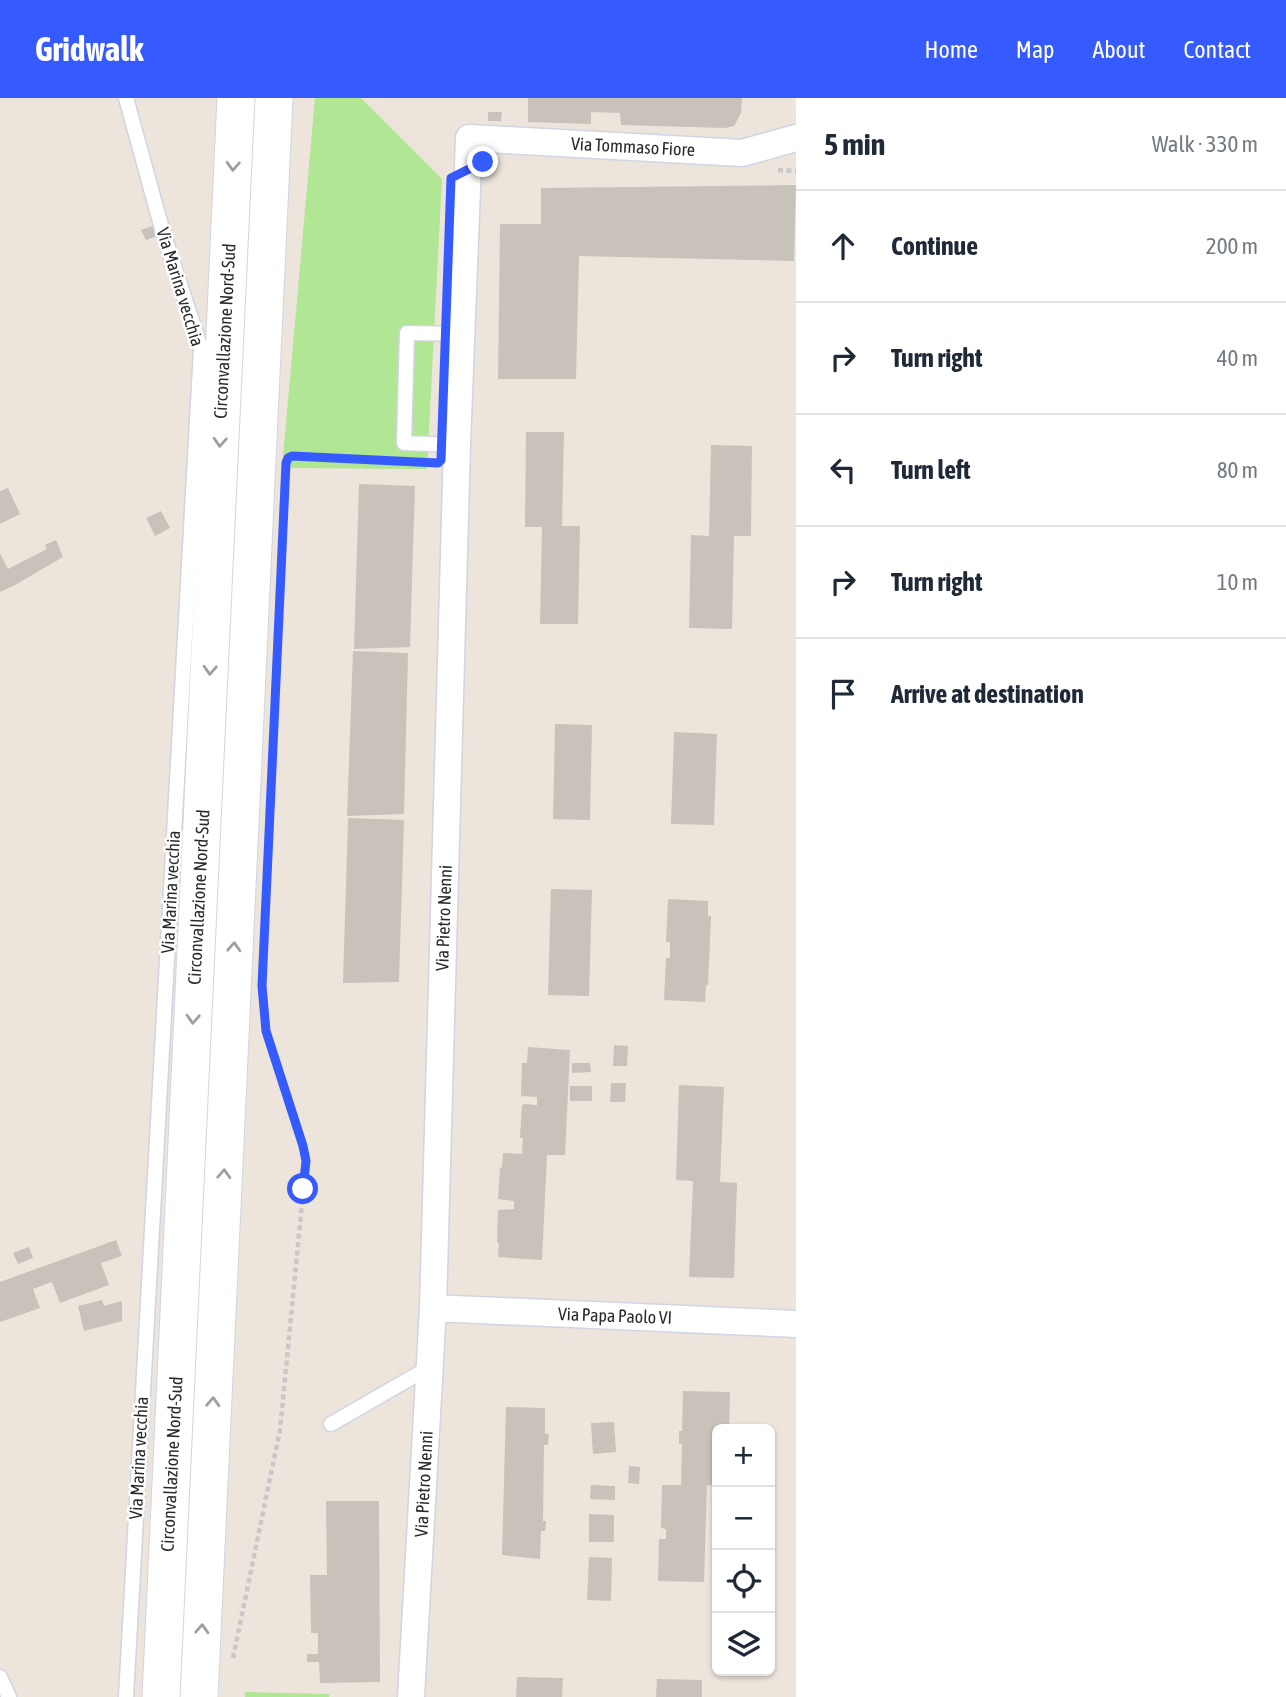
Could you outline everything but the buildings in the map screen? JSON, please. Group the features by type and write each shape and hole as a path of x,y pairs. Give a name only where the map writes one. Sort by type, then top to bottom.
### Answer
{"main road":[{"name":"Circonvallazione Nord-Sud","path":"162,1697 236,98"},
{"path":"199,1697 274,98"}],"street":[{"name":"Via Tommaso Fiore","path":"468,138 742,153 796,138"},
{"name":"Via Pietro Nenni","path":"411,1697 433,1308 468,138"},
{"name":"Via Papa Paolo VI","path":"433,1308 796,1324"}],"lane":[{"name":"Via Marina vecchia","path":"126,98 162,229 201,349 126,1697"},
{"path":"457,445 404,443 407,333 461,334"},
{"path":"331,1424 430,1367"},
{"path":"0,1677 9,1697"}],"path":[{"path":"769,170 796,171"},
{"path":"286,463 292,456 398,461"},
{"path":"231,1670 280,1430 306,1161 266,1031 263,997"}],"green space":[{"path":"315,98 361,98 442,179 427,469 282,468"},
{"path":"245,1692 329,1694 329,1697 245,1697"}],"route":[{"path":"303,1189 306,1161 303,1146 266,1031 262,986 286,463 292,456 438,463 441,460 451,178 483,162"}]}
